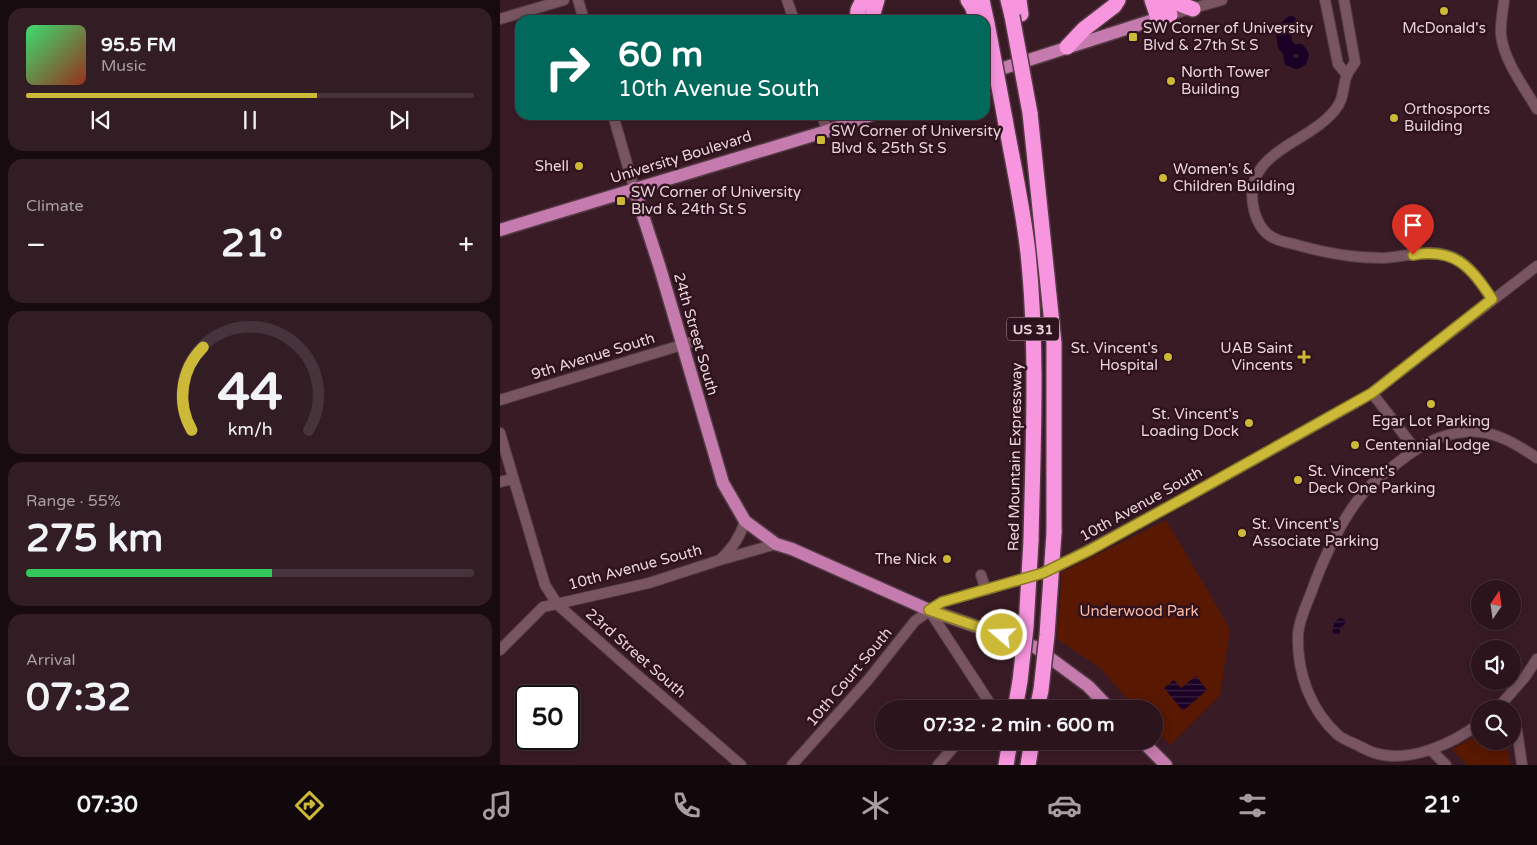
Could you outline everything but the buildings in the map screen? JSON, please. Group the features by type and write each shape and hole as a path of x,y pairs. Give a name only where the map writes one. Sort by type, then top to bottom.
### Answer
{"highway":[{"path":"858,15 863,0"},
{"path":"872,15 877,0"},
{"path":"968,0 978,15"},
{"name":"Red Mountain Expressway","path":"982,0 982,15"},
{"path":"1008,0 1018,10"},
{"path":"1067,47 1084,29 1118,0"},
{"path":"1152,0 1164,17"},
{"path":"1164,17 1165,0"},
{"path":"1174,0 1177,3 1202,5"},
{"name":"US 31","path":"1018,10 1040,144 1035,153 1054,343 1054,533 1048,627 1039,700"},
{"name":"Red Mountain Expressway","path":"990,47 1005,119 1028,254 1034,354 1031,541 1026,627 1017,700"},
{"path":"990,50 993,56"},
{"path":"1006,765 1008,750"},
{"path":"1028,765 1030,750"}],"main road":[{"path":"990,72 1164,17"},
{"name":"University Boulevard","path":"500,230 827,131 857,120"},
{"name":"24th Street South","path":"634,188 660,268 723,483 745,521 776,544"},
{"path":"776,544 792,549 929,610 1034,647 1088,686 1101,700"},
{"path":"1151,750 1166,765"}],"street":[{"path":"516,15 564,0"},
{"path":"578,0 582,15"},
{"path":"787,0 792,15"},
{"path":"1164,17 1222,0"},
{"path":"1325,0 1338,64 1347,75"},
{"path":"1344,0 1355,62 1347,75 1343,97 1335,110 1320,124 1288,144 1264,163 1254,178 1251,198 1257,222 1274,239 1332,253 1385,258 1425,253 1446,255 1463,262 1492,299"},
{"path":"1504,0 1501,34 1503,43 1510,61 1537,109"},
{"path":"500,20 515,15"},
{"name":"24th Street South","path":"614,120 634,188"},
{"path":"824,120 827,131"},
{"name":"10th Avenue South","path":"929,610 942,602 1043,573 1090,550 1372,393 1537,266"},
{"name":"9th Avenue South","path":"500,400 695,341"},
{"path":"1372,393 1415,449"},
{"path":"1471,729 1452,741 1431,750 1394,756 1375,753 1339,735 1320,713 1305,687 1299,661 1298,634 1325,556 1357,502 1370,486 1415,449 1443,436 1476,432 1506,438 1537,458"},
{"name":"23rd Street South","path":"500,433 512,479 545,585 558,604 620,661 741,765"},
{"path":"500,482 512,479"},
{"name":"10th Avenue South","path":"720,560 732,548 740,536 745,521"},
{"name":"10th Avenue South","path":"500,650 543,607 649,583 776,544"},
{"path":"980,575 986,590"},
{"path":"929,610 985,700"},
{"name":"10th Court South","path":"792,765 839,714 915,621 929,610"},
{"path":"1505,700 1525,677 1537,658"},
{"path":"938,765 951,750"},
{"path":"1431,750 1446,765"},
{"path":"1520,750 1522,765"}],"green space":[{"name":"Underwood Park","path":"1166,520 1230,629 1220,695 1170,745 1163,737 1163,700 1128,700 1100,668 1057,639 1062,572"},
{"path":"1471,739 1471,750 1508,750 1511,765 1467,765 1452,749"}],"shaded area":[{"path":"1340,618 1344,619 1346,623 1340,628 1340,634 1336,635 1333,633 1333,626"},
{"path":"1196,676 1207,690 1183,711 1164,688 1174,680 1181,688"}],"waterway":[{"path":"1291,21 1284,27 1281,35 1283,46 1288,52 1289,61 1297,64 1302,61 1304,55 1300,49 1292,49 1288,43 1286,37 1293,25 1291,22"}],"place":[{"name":"McDonald's","path":"1444,11"},
{"name":"SW Corner of University Blvd & 27th St S","path":"1133,37"},
{"name":"North Tower Building","path":"1171,81"},
{"name":"Orthosports Building","path":"1394,118"},
{"name":"SW Corner of University Blvd & 25th St S","path":"821,140"},
{"name":"Shell","path":"579,166"},
{"name":"Women's & Children Building","path":"1163,178"},
{"name":"SW Corner of University Blvd & 24th St S","path":"621,201"},
{"name":"St. Vincent's Hospital","path":"1168,357"},
{"name":"UAB Saint Vincents","path":"1304,357"},
{"name":"Egar Lot Parking","path":"1431,404"},
{"name":"St. Vincent's Loading Dock","path":"1249,423"},
{"name":"Centennial Lodge","path":"1355,445"},
{"name":"St. Vincent's Deck One Parking","path":"1298,480"},
{"name":"St. Vincent's Associate Parking","path":"1242,533"},
{"name":"The Nick","path":"947,559"}],"route":[{"path":"1002,635 929,610 942,602 1043,573 1090,550 1190,495 1372,393 1492,299 1463,262 1446,255 1425,253 1413,255"}]}
